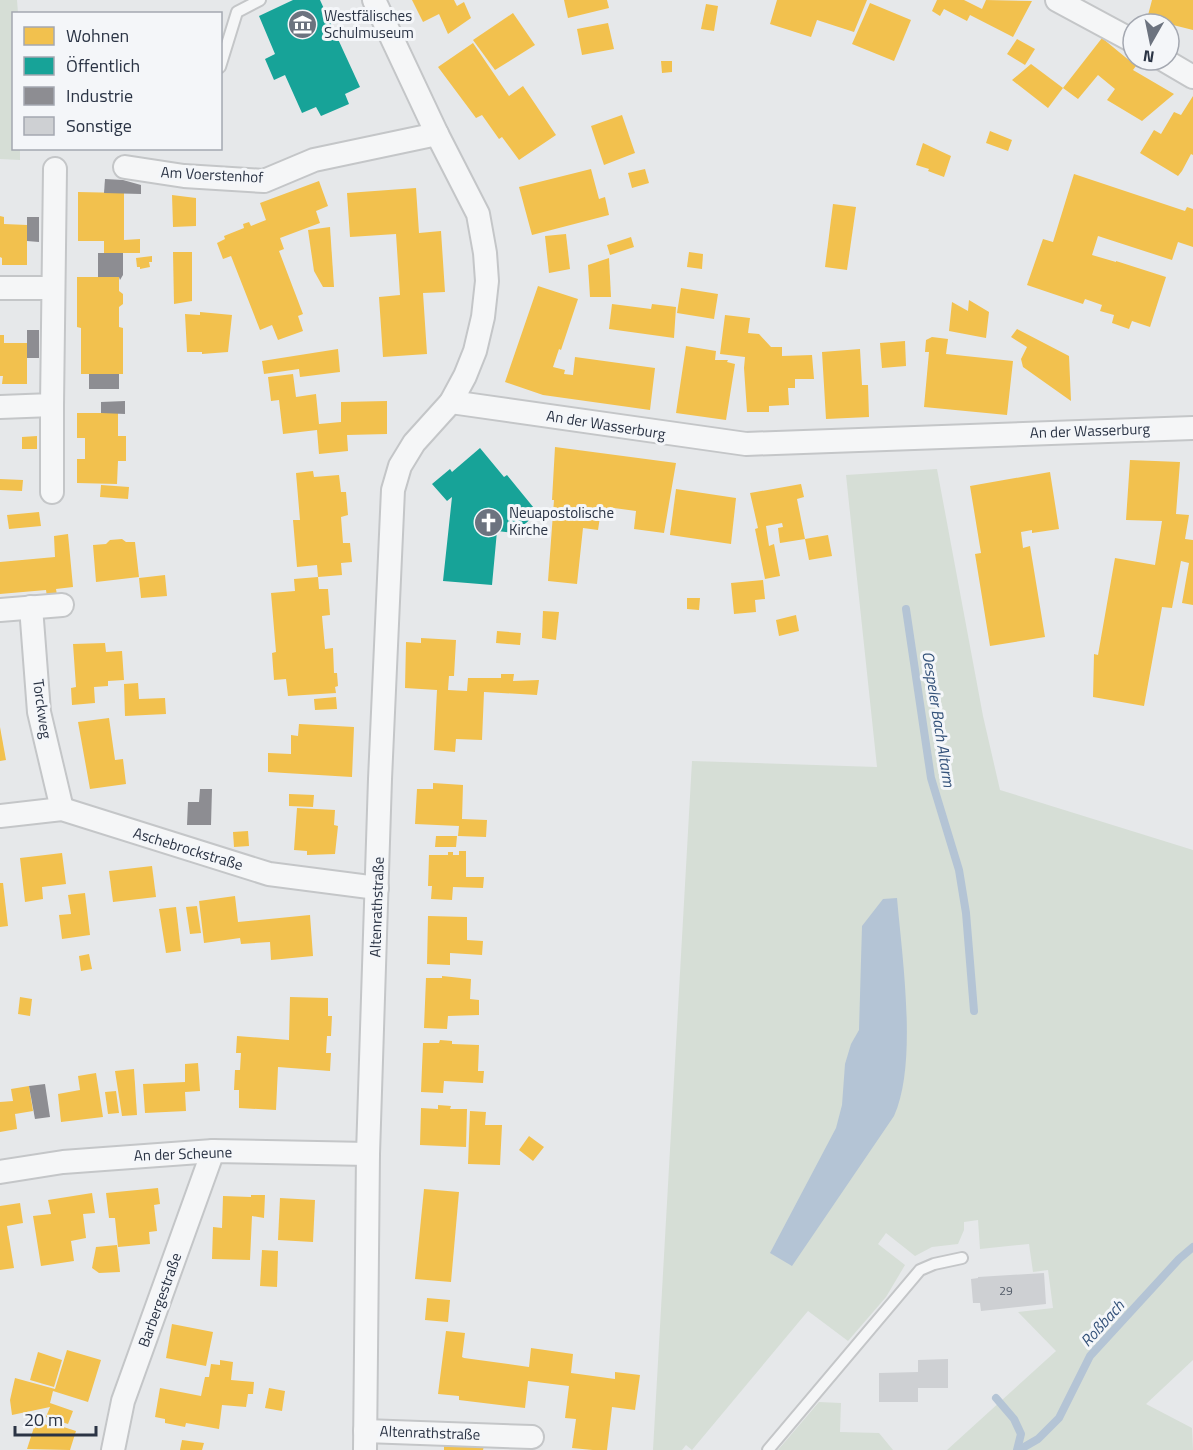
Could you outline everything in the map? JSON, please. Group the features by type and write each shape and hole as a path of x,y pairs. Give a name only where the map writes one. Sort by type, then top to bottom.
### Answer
{"street":[{"path":"374,0 437,135 478,214 487,281 483,317 475,351 451,402"},
{"path":"1057,0 1121,35"},
{"name":"Am Voerstenhof","path":"125,167 184,176 264,181 314,160 437,135"},
{"path":"52,492 56,169"},
{"path":"0,288 53,288"},
{"name":"An der Wasserburg","path":"451,402 746,444 1193,428"},
{"name":"Altenrathstraße","path":"451,402 414,444 400,466 393,490 381,759 368,1154 365,1440 532,1437"},
{"path":"0,407 52,405"},
{"path":"0,609 62,605"},
{"name":"Torckweg","path":"31,607 39,712 62,809"},
{"name":"Aschebrockstraße","path":"0,816 62,809 269,874 377,888"},
{"name":"An der Scheune","path":"0,1172 63,1162 213,1151 368,1154"},
{"name":"Barbergestraße","path":"113,1450 123,1401 213,1151"}],"lane":[{"path":"222,61 237,12 260,0"},
{"path":"768,1450 920,1270 934,1264 962,1258"}],"shaded area":[{"path":"0,0 17,0 18,12 12,12 12,150 20,150 20,160 0,159"},
{"path":"937,469 983,716 1000,790 1193,850 1193,1360 1146,1404 1192,1428 1193,1450 947,1450 1056,1351 1018,1312 1053,1308 1048,1270 1033,1272 1029,1244 980,1249 978,1220 964,1222 964,1230 958,1244 932,1247 915,1256 886,1233 878,1244 905,1265 886,1297 848,1341 808,1311 692,1450 686,1445 682,1450 653,1450 692,761 877,767 846,475"},
{"path":"819,1402 841,1403 840,1432 879,1433 893,1450 778,1450"}],"water":[{"path":"897,898 905,979 907,1039 901,1094 894,1116 792,1266 770,1253 836,1128 842,1105 845,1064 851,1044 859,1030 862,926 883,899"}],"building: Wohnen":[{"path":"412,0 454,0 457,6 464,2 471,18 448,34 439,14 423,22"},
{"path":"564,0 607,0 609,8 568,18"},
{"path":"777,0 867,0 854,32 817,20 811,37 770,24"},
{"path":"937,0 964,0 982,9 986,0 1032,1 1013,37 970,15 967,21 944,9 940,16 932,11"},
{"path":"1152,0 1193,0 1193,30 1181,27 1181,12 1149,12"},
{"path":"870,3 911,20 894,61 852,44"},
{"path":"706,4 718,6 714,31 701,29"},
{"path":"513,13 535,45 495,70 473,40"},
{"path":"608,23 614,49 582,55 577,29"},
{"path":"1102,38 1121,54 1121,72 1136,72 1174,94 1142,121 1107,100 1115,89 1098,75 1078,99 1063,88"},
{"path":"1017,39 1035,49 1025,65 1007,54"},
{"path":"473,43 509,96 523,86 556,135 519,160 502,137 499,139 482,115 476,118 438,67"},
{"path":"661,61 672,61 672,72 662,73"},
{"path":"1031,64 1063,88 1048,108 1012,80"},
{"path":"1193,96 1193,155 1191,154 1178,176 1140,153 1154,130 1161,134 1174,112 1181,115"},
{"path":"622,115 635,153 604,165 591,126"},
{"path":"990,131 1012,140 1008,151 986,143"},
{"path":"923,143 951,156 944,177 916,165"},
{"path":"591,169 599,199 605,197 609,215 532,235 519,187"},
{"path":"645,169 649,183 632,188 628,173"},
{"path":"1074,174 1185,211 1187,207 1193,209 1193,247 1178,242 1172,260 1098,236 1092,255 1166,277 1150,327 1132,321 1129,329 1112,323 1114,315 1100,311 1102,305 1085,299 1083,304 1027,285 1043,239 1053,242"},
{"path":"319,181 328,206 316,211 320,223 280,238 284,249 279,251 303,314 298,316 303,331 278,340 272,325 260,330 231,256 223,259 217,243 225,239 224,236 244,228 243,224 249,222 251,226 266,220 260,203"},
{"path":"416,188 419,233 441,231 445,292 423,293 427,354 383,357 379,297 400,295 396,234 350,237 347,193"},
{"path":"78,192 124,193 124,240 140,239 140,253 104,253 104,241 78,241"},
{"path":"172,195 196,198 196,226 173,227"},
{"path":"833,204 856,207 847,270 825,267"},
{"path":"0,216 4,217 4,224 27,225 27,265 2,265"},
{"path":"330,227 334,287 323,287 314,271 308,230"},
{"path":"566,234 570,269 549,273 545,236"},
{"path":"631,237 634,247 610,255 607,245"},
{"path":"173,252 192,252 192,301 174,304"},
{"path":"689,252 703,254 702,269 687,267"},
{"path":"152,256 152,262 149,262 150,267 140,269 137,267 136,258"},
{"path":"609,258 611,297 590,297 588,265"},
{"path":"77,277 119,277 119,291 123,294 123,304 119,307 119,327 123,328 123,374 81,374 81,328 77,327"},
{"path":"538,286 578,299 553,367 565,370 564,374 573,375 575,357 655,368 650,410 543,395 505,382"},
{"path":"681,288 718,294 714,319 677,313"},
{"path":"969,300 989,312 986,338 949,331 952,302 968,311"},
{"path":"612,304 651,309 652,304 676,307 674,338 609,329"},
{"path":"200,312 232,315 228,352 202,354 202,352 187,352 185,314 200,315"},
{"path":"725,315 750,318 748,333 759,334 771,347 782,347 782,356 812,355 814,379 795,379 795,388 788,388 789,405 769,406 769,412 747,412 745,357 720,354"},
{"path":"1017,329 1069,356 1071,401 1023,367 1021,359 1027,347 1011,337"},
{"path":"0,335 4,335 4,343 27,343 27,384 2,384"},
{"path":"932,337 948,339 946,354 1013,361 1007,415 924,407 929,352 925,352 926,340"},
{"path":"905,341 906,366 882,368 880,343"},
{"path":"686,346 716,351 715,360 728,360 727,362 735,364 726,420 676,413"},
{"path":"338,349 340,372 300,377 299,369 264,374 262,361"},
{"path":"860,349 862,385 868,385 869,417 826,419 822,352"},
{"path":"293,374 296,397 316,394 319,424 341,422 341,402 387,401 387,434 347,435 348,451 319,454 317,430 283,434 279,400 271,401 268,377"},
{"path":"77,413 118,413 118,436 126,436 126,461 118,461 117,484 77,483 77,459 85,459 85,438 77,438"},
{"path":"37,436 37,449 22,449 22,437"},
{"path":"555,447 676,463 664,533 634,529 636,511 614,508 612,518 600,517 598,530 583,528 577,584 548,581"},
{"path":"1130,460 1180,462 1176,514 1189,515 1185,539 1193,540 1193,605 1182,603 1189,563 1181,561 1172,608 1162,607 1144,706 1093,697 1094,654 1098,655 1115,558 1155,565 1162,521 1126,520"},
{"path":"313,471 314,477 339,475 341,492 346,492 348,515 341,517 343,543 350,543 352,562 341,563 342,575 318,577 317,565 297,567 293,520 300,520 296,473"},
{"path":"1050,472 1059,529 1032,533 1032,530 1021,532 1023,548 1030,546 1045,637 990,646 975,554 981,553 970,486"},
{"path":"0,479 23,480 22,491 0,490"},
{"path":"801,484 804,497 797,499 805,539 780,543 778,528 783,527 782,523 766,526 769,546 774,544 780,576 765,579 755,529 758,528 750,493"},
{"path":"101,485 129,487 128,499 100,497"},
{"path":"676,489 736,498 731,544 670,535"},
{"path":"39,512 41,526 9,529 7,515"},
{"path":"68,534 73,587 56,589 57,595 47,597 46,590 0,594 0,562 55,557 54,536"},
{"path":"828,535 832,556 809,560 805,539"},
{"path":"122,539 126,542 135,542 139,577 96,582 93,545"},
{"path":"165,575 167,596 141,598 139,578"},
{"path":"318,577 319,589 328,589 330,615 322,616 325,649 333,648 334,673 337,673 338,686 335,687 336,693 288,696 286,679 274,680 272,653 276,652 271,593 295,591 294,579"},
{"path":"763,580 765,599 755,600 756,612 734,614 731,583"},
{"path":"687,598 700,598 699,610 687,609"},
{"path":"543,611 559,612 556,640 542,638"},
{"path":"796,615 799,631 779,636 776,620"},
{"path":"497,631 521,633 520,645 496,643"},
{"path":"421,638 456,640 454,676 449,676 448,690 467,691 468,678 501,678 501,674 514,674 513,681 539,680 537,695 484,692 482,740 456,739 455,752 434,750 437,690 405,688 406,642 421,643"},
{"path":"105,643 106,652 122,651 124,680 108,681 108,686 94,687 95,703 72,705 71,688 76,687 73,644"},
{"path":"138,683 139,699 165,698 166,714 125,716 124,684"},
{"path":"336,697 337,709 315,710 314,699"},
{"path":"109,718 115,760 123,759 126,784 90,789 78,722"},
{"path":"299,724 354,727 352,777 268,772 268,753 291,754 291,735 298,736"},
{"path":"0,727 6,760 0,761"},
{"path":"433,783 463,785 462,819 487,820 486,837 458,836 459,826 415,824 417,789 433,789"},
{"path":"289,794 314,795 313,807 289,806"},
{"path":"297,808 335,810 334,825 338,826 335,854 307,855 307,851 294,850"},
{"path":"248,831 249,846 234,847 233,832"},
{"path":"436,836 457,836 456,847 435,847"},
{"path":"459,851 466,851 466,877 484,877 483,888 453,887 452,900 431,899 432,886 428,886 429,855 448,855 448,852 453,852 453,855 459,855"},
{"path":"62,853 66,884 42,887 43,899 25,902 20,858"},
{"path":"152,866 156,897 113,902 109,871"},
{"path":"0,883 3,883 8,926 0,927"},
{"path":"85,893 90,935 62,939 59,915 71,914 68,895"},
{"path":"235,896 238,922 310,915 313,956 271,960 270,942 241,944 240,938 204,943 199,901"},
{"path":"197,906 201,933 190,934 186,907"},
{"path":"176,907 181,951 166,953 159,909"},
{"path":"428,916 467,917 467,940 483,941 482,955 450,953 450,965 427,964"},
{"path":"89,954 92,969 81,971 79,956"},
{"path":"442,976 471,979 470,999 479,1000 479,1015 448,1016 447,1029 424,1028 426,978 442,978"},
{"path":"20,997 32,999 30,1016 18,1014"},
{"path":"290,997 328,998 328,1016 332,1016 331,1036 327,1036 326,1053 331,1053 330,1071 278,1067 276,1110 239,1108 239,1090 234,1090 235,1070 240,1070 241,1053 236,1053 237,1036 289,1040"},
{"path":"440,1040 452,1041 452,1044 479,1045 478,1071 484,1071 483,1083 444,1081 443,1093 421,1092 423,1043 439,1043"},
{"path":"198,1063 200,1091 185,1092 186,1111 145,1113 143,1084 185,1082 185,1064"},
{"path":"134,1069 137,1115 122,1116 115,1071"},
{"path":"96,1073 103,1117 61,1122 58,1094 80,1090 78,1076"},
{"path":"29,1086 33,1111 15,1114 17,1129 0,1132 0,1102 13,1101 11,1089"},
{"path":"116,1091 119,1113 108,1114 105,1092"},
{"path":"438,1105 451,1106 450,1109 467,1109 466,1147 420,1145 421,1108 438,1109"},
{"path":"470,1111 486,1112 485,1125 502,1125 500,1165 468,1164"},
{"path":"529,1136 544,1147 533,1161 519,1150"},
{"path":"158,1188 160,1204 154,1205 157,1231 149,1232 150,1244 118,1247 115,1218 109,1218 106,1193"},
{"path":"424,1189 459,1192 451,1282 415,1279"},
{"path":"92,1193 95,1213 83,1214 86,1238 71,1241 74,1261 41,1266 33,1216 51,1214 48,1200"},
{"path":"251,1195 265,1195 264,1218 252,1216 250,1260 212,1259 213,1227 222,1228 223,1196 251,1197"},
{"path":"280,1198 315,1200 313,1242 278,1240"},
{"path":"20,1203 23,1223 7,1226 14,1268 0,1270 0,1206"},
{"path":"117,1245 120,1272 99,1273 92,1268 96,1247"},
{"path":"262,1250 278,1251 277,1287 260,1286"},
{"path":"427,1298 450,1300 448,1322 425,1320"},
{"path":"172,1324 213,1332 206,1366 166,1358"},
{"path":"446,1331 465,1333 462,1357 464,1358 529,1367 531,1348 573,1354 571,1373 615,1379 615,1372 640,1375 635,1410 612,1407 607,1450 593,1450 572,1448 576,1419 565,1418 569,1386 528,1381 525,1408 459,1400 459,1396 438,1394"},
{"path":"67,1350 101,1360 88,1402 53,1391 50,1403 73,1411 68,1424 46,1417 50,1407 12,1415 10,1400 15,1378 55,1389"},
{"path":"38,1352 62,1360 54,1387 30,1380"},
{"path":"220,1360 233,1362 231,1380 254,1382 253,1394 248,1394 246,1407 222,1405 219,1429 186,1423 185,1427 165,1423 165,1419 155,1417 160,1388 201,1396 205,1377 209,1377 211,1364 220,1365"},
{"path":"269,1388 285,1391 282,1411 265,1408"},
{"path":"36,1421 47,1425 48,1422 76,1431 70,1450 27,1449"},
{"path":"182,1440 204,1443 202,1450 180,1450"},
{"path":"444,1445 484,1446 483,1450 444,1450"}],"building: Öffentlich":[{"path":"293,0 320,0 360,87 345,94 349,104 321,116 316,107 302,113 285,75 274,80 265,59 275,54 259,16"},
{"name":"Neuapostolische Kirche","path":"480,448 504,477 507,475 538,513 514,533 497,531 492,585 443,581 452,497 447,501 432,484 450,469 452,472"}],"building: Industrie":[{"path":"105,179 123,180 141,185 141,194 104,193"},
{"path":"27,217 39,217 39,242 27,241"},
{"path":"98,253 123,253 123,275 120,280 119,277 98,277"},
{"path":"27,330 39,330 39,358 27,358"},
{"path":"89,374 119,374 119,389 89,389"},
{"path":"125,401 125,414 101,413 101,402"},
{"path":"200,789 212,789 211,825 187,825 188,802 199,802"},
{"path":"45,1084 50,1117 35,1119 29,1086"}],"building: Sonstige":[{"path":"1044,1273 1046,1304 981,1311 980,1303 973,1303 971,1279"},
{"path":"948,1359 948,1388 918,1388 918,1402 879,1402 879,1373 918,1372 918,1360"}],"waterway":[{"name":"Oespeler Bach Altarm","path":"906,609 931,778 959,870 966,913 974,1011"},
{"name":"Roßbach","path":"1019,1450 1038,1439 1059,1418 1090,1356 1179,1259 1193,1247"},
{"path":"996,1398 1014,1419 1021,1434 1017,1450"}],"place":[{"name":"Westfälisches Schulmuseum","path":"303,25"},
{"name":"Neuapostolische Kirche","path":"488,522"}]}
